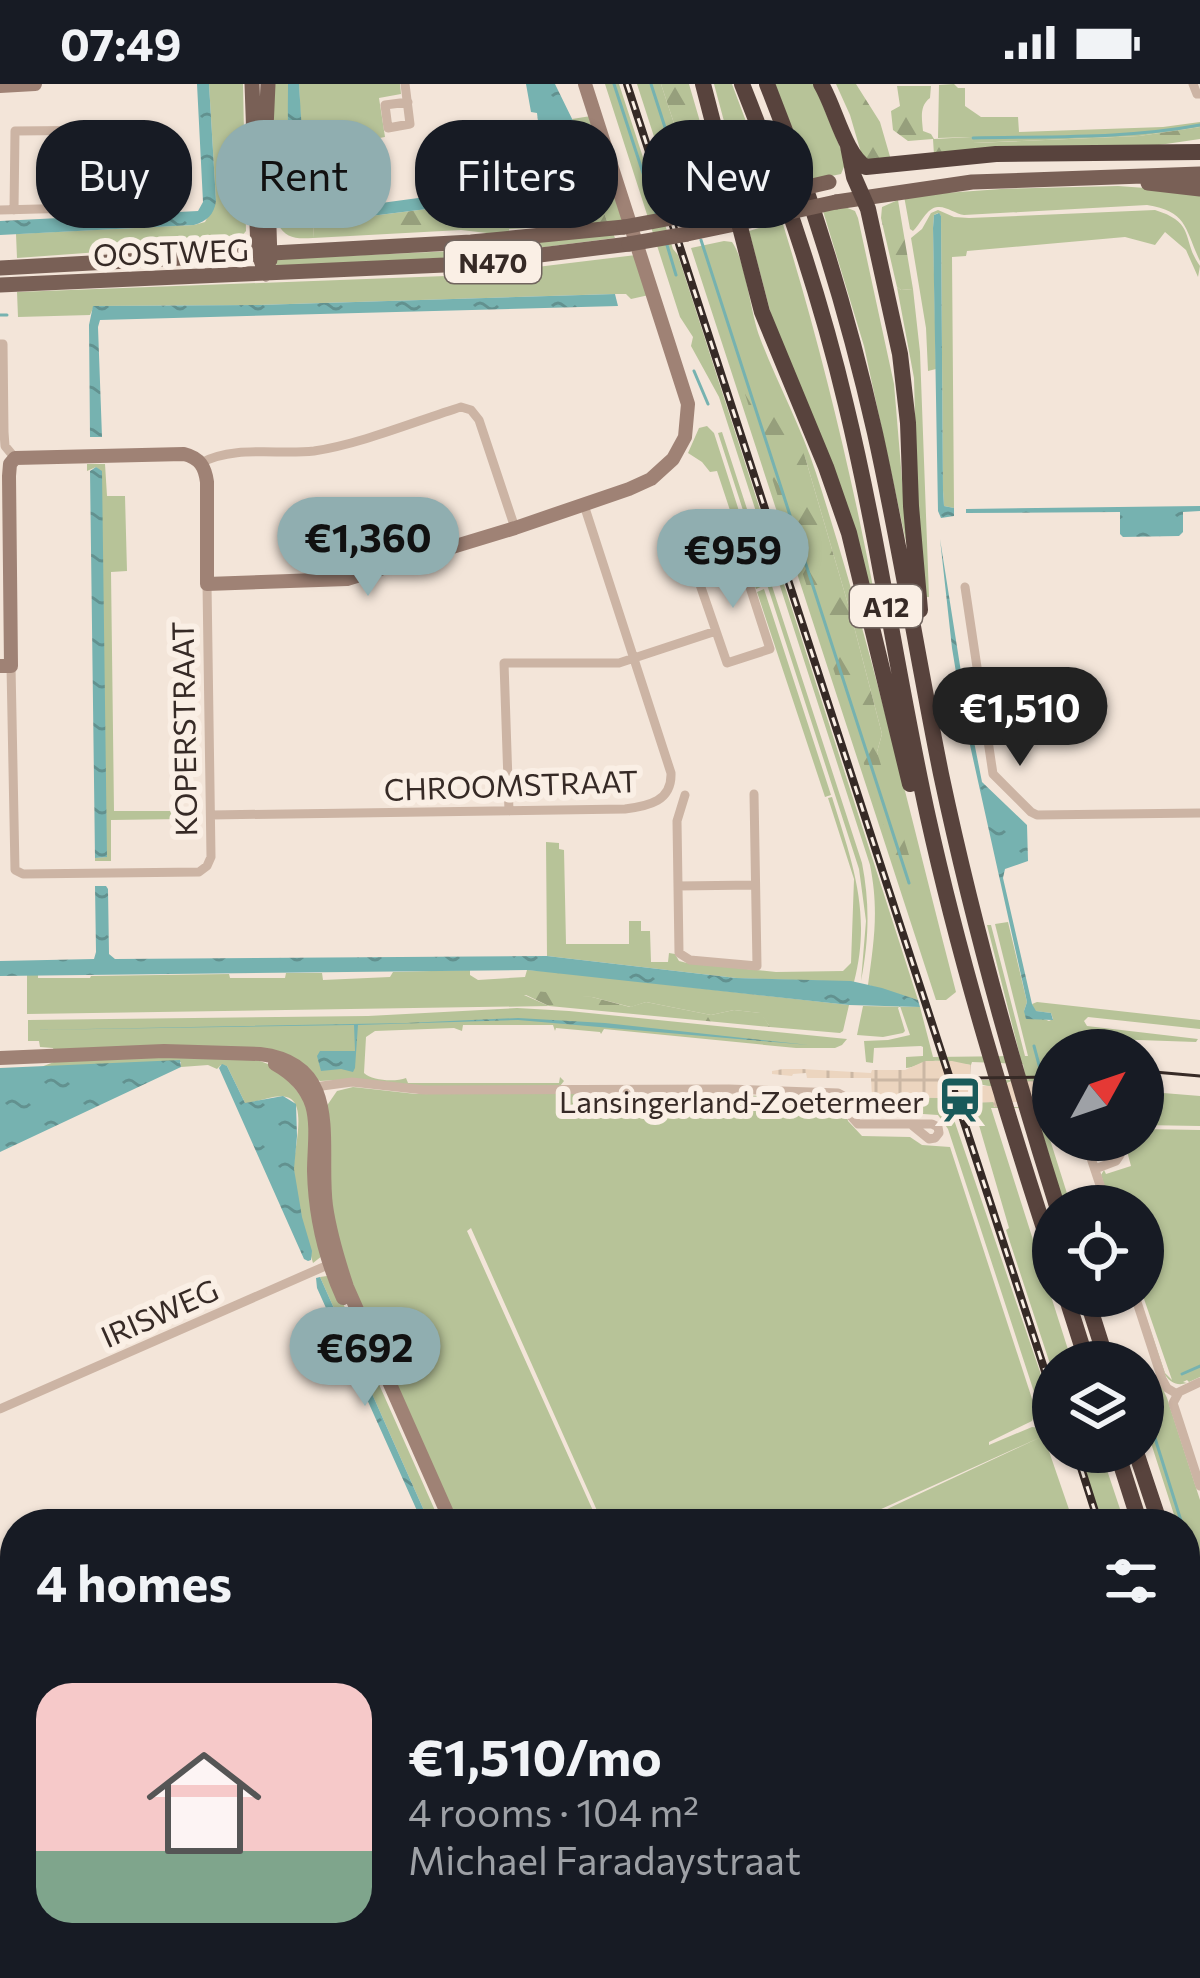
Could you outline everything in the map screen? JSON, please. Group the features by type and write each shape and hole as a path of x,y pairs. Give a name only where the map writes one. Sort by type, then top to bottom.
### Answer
{"highway":[{"name":"A12","path":"703,84 713,120"},
{"name":"A12","path":"742,84 796,230 843,392 919,774 970,985"},
{"name":"A12","path":"766,84 815,218 852,339 984,958 1051,1185"},
{"name":"A12","path":"821,84 864,196 894,322 905,391 930,719"},
{"path":"1160,152 1200,142"},
{"path":"848,146 858,163 868,167 996,154 1200,155"},
{"name":"A12","path":"740,228 771,337 845,520 920,826 1032,1192"},
{"path":"1124,1473 1135,1509"},
{"path":"1143,1473 1155,1509"}],"main road":[{"path":"252,84 266,274"},
{"path":"265,252 268,84"},
{"name":"OOSTWEG","path":"813,186 973,162 1200,155"},
{"name":"OOSTWEG","path":"813,207 990,180 1200,174"},
{"path":"1115,176 1200,189"},
{"name":"OOSTWEG","path":"0,268 504,239 642,223"},
{"name":"OOSTWEG","path":"0,285 477,263 714,228"}],"street":[{"path":"2,85 35,84"},
{"path":"405,84 408,102"},
{"path":"207,584 347,580 584,505 638,484 659,463 673,443 684,392 586,84"},
{"path":"1192,84 1200,94"},
{"path":"0,210 14,210 115,207 125,197 125,130 15,131 14,210"},
{"path":"0,344 2,432 5,446 17,458"},
{"path":"6,666 9,476 10,464 17,458 184,454 201,463 228,454 326,448 466,407 479,420 515,528"},
{"name":"KOPERSTRAAT","path":"6,666 13,865 17,872 199,872 207,866 212,857 207,482 201,463"},
{"name":"CHROOMSTRAAT","path":"211,815 626,809 666,796 671,773 584,505"},
{"path":"740,556 770,649 727,662 716,631 695,570 740,556"},
{"path":"965,587 993,774 1031,812 1200,813"},
{"path":"508,811 504,662 619,663 716,631"},
{"path":"685,795 677,821 681,957 757,966 754,794"},
{"path":"678,886 755,885"},
{"path":"0,1058 164,1051 254,1054 286,1070 316,1096"},
{"path":"316,1096 358,1082 424,1090 840,1093 858,1124 914,1126"},
{"path":"316,1096 316,1203 334,1263 441,1509"},
{"path":"1095,1169 1117,1161 1116,1145 1088,1149 1100,1185"},
{"name":"IRISWEG","path":"0,1409 334,1263"},
{"path":"1142,1317 1162,1380 1177,1394"},
{"path":"1177,1394 1200,1382"},
{"path":"1177,1394 1174,1409 1200,1486"}],"green space":[{"path":"209,84 243,84 244,120 216,120 216,201"},
{"path":"273,84 288,84 289,120 274,120"},
{"path":"299,84 400,84 401,94 379,98 382,120 301,120"},
{"path":"605,84 619,84 642,154 642,199 618,120"},
{"path":"637,84 661,84 673,120 649,120"},
{"path":"661,84 689,84 699,120 673,120"},
{"path":"714,84 732,84 745,120 724,120"},
{"path":"775,84 814,84 846,162 841,174 813,180 813,120 789,120"},
{"path":"836,84 856,84 880,122 891,160 871,161 862,156"},
{"path":"939,85 965,88 965,106 981,117 1018,117 1019,132 1200,122 1200,127 1139,136 973,143 971,137 938,138"},
{"path":"897,86 931,86 922,122 923,131 934,139 971,137 974,143 1139,136 1200,127 1200,139 934,155 933,139 908,141 893,130 891,111 900,106"},
{"path":"1118,186 1200,192 1200,261 1178,217 1147,205 964,215 938,207 913,231 904,196 1001,189"},
{"path":"898,200 913,289 897,287 881,218 882,207"},
{"path":"216,201 216,228 246,231 237,242 17,258 16,234 192,228 205,222"},
{"path":"845,207 858,218 894,384 908,551 864,346 823,211"},
{"path":"938,210 969,218 1155,210 1183,227 1200,266 1198,277 1186,250 1165,232 1155,245 1125,237 967,251 966,256 952,257 954,508 944,506 943,490 941,216 934,215 933,228 936,369 928,371 911,238"},
{"path":"415,211 415,228 529,228 509,229 504,235 461,230 313,238 314,228 391,228 391,214"},
{"path":"281,228 314,228 313,238"},
{"path":"651,228 666,228 678,255 918,1000 868,985 875,911 870,865 719,397 680,317"},
{"path":"784,228 836,416 878,613 778,341 749,231"},
{"path":"613,233 615,238 476,256 275,264 277,259 476,250"},
{"path":"732,242 760,338 816,473 873,666 956,992 946,1000 936,1000 691,248","holes":["746,394 805,457 882,734 877,752 900,873"]},
{"path":"636,255 649,295 631,299 614,294 94,306 90,315 18,317 17,292 472,275"},
{"path":"897,287 913,289 920,352 929,597 925,597 917,495 914,378"},
{"path":"756,388 782,402 805,457 882,734 877,752 913,868 899,873 745,394"},
{"path":"707,426 714,433 763,586 756,589 717,471 710,472 688,453 699,428"},
{"path":"722,432 862,863 867,922 861,981 866,921 859,869 718,433"},
{"path":"87,464 105,464 107,496 125,496 127,571 111,572 114,811 184,811 183,819 111,820 111,861 95,861 106,857 98,469 87,471"},
{"path":"764,589 831,795 825,797 757,592"},
{"path":"832,797 852,866 860,910 854,982 736,978 547,956 546,842 559,843 564,850 566,944 629,944 629,921 641,921 641,931 650,931 651,962 668,962 669,953 687,963 776,972 843,971 851,963 854,879 828,798"},
{"path":"1008,922 1027,1002 1024,1011 1053,1019 1051,1013 1035,1011 1032,1004 1037,1002 1200,1020 1200,1029 1088,1017 1087,1026 1113,1029 1032,1029 1032,1105 1012,1081 992,1086 973,1080 1026,1080 1023,1064 933,1061 906,1068 906,1057 923,1056 921,1046 874,1048 873,1063 866,1062 864,1041 910,1035 900,1007 920,1007 933,1057 1020,1056 987,925 991,925 1028,1056 995,924"},
{"path":"470,970 478,980 525,977 527,970 557,972 849,1005 840,1033 770,1027 760,1013 734,1010 711,1015 646,1002 631,1007 592,997 524,995 549,1006 27,1014 27,975 285,978 286,973 322,973 323,980"},
{"path":"526,990 592,997 630,1007 646,1002 711,1015 734,1010 761,1013 770,1027 549,1006 524,994"},
{"path":"863,1006 899,1007 903,1033 857,1035"},
{"path":"517,1008 847,1039 835,1048 796,1048 604,1029 601,1034 555,1031 553,1025 463,1025 462,1031 375,1031 366,1037 364,1073 378,1079 559,1083 560,1077 564,1081 560,1086 420,1086 357,1079 320,1081 290,1059 54,1051 40,1047 39,1041 28,1041 28,1020 368,1016"},
{"path":"1164,1035 1198,1039 1164,1041"},
{"path":"154,1055 257,1060 279,1068 310,1108 322,1256 313,1263 297,1201 298,1119 291,1099 245,1103 227,1066 221,1065 217,1069 181,1067 181,1062 41,1067"},
{"path":"353,1087 416,1094 726,1094 778,1097 779,1102 822,1102 822,1097 834,1097 843,1102 848,1121 862,1136 910,1137 922,1145 950,1147 1032,1399 1032,1421 989,1445 1032,1427 1032,1441 881,1509 596,1509 471,1228 467,1231 592,1509 449,1509 346,1272 332,1223 326,1107 337,1091"},
{"path":"1164,1093 1200,1096 1200,1126 1164,1125"},
{"path":"908,1097 994,1102 994,1107 1032,1107 991,1108 1032,1237 1032,1309 974,1108 950,1108 1032,1348 1032,1386 948,1129 938,1115 908,1113"},
{"path":"1164,1129 1200,1130 1200,1377 1183,1384 1175,1383 1165,1375 1164,1370 1172,1380 1164,1341 1159,1341 1150,1317 1164,1317 1164,1185 1104,1185 1101,1175 1104,1170 1106,1174 1131,1166 1130,1161 1164,1161"},
{"path":"1051,1161 1057,1161 1064,1185 1058,1185"},
{"path":"327,1276 338,1292 434,1509 423,1509 320,1277"},
{"path":"1035,1317 1058,1317 1065,1341 1042,1341"},
{"path":"1164,1392 1200,1500 1200,1509 1172,1509 1161,1473"},
{"path":"1032,1441 1032,1473 1056,1473 1069,1509 887,1509"},
{"path":"1085,1473 1108,1473 1120,1509 1097,1509"}],"shaded area":[{"path":"925,1061 971,1065 970,1078 982,1086 1032,1081 1032,1102 1004,1102 1003,1107 994,1107 993,1102 962,1103 950,1098 872,1097 871,1078 772,1074 783,1069 905,1070"}],"water":[{"path":"197,84 209,84 216,201 206,219 192,225 192,211 198,211 203,202"},
{"path":"288,84 299,84 301,120 288,120"},
{"path":"526,84 555,84 573,120 538,120 537,113 531,112"},
{"path":"415,198 415,211 391,214 391,202"},
{"path":"939,213 943,490 944,506 954,508 954,516 941,518 933,228 934,215"},
{"path":"36,219 36,228 136,228 0,235 0,221"},
{"path":"615,294 618,306 100,320 102,437 90,437 93,306"},
{"path":"96,467 102,471 107,857 95,858 90,471"},
{"path":"1200,506 1200,511 1183,512 1179,536 1123,537 1120,512 966,513 966,509"},
{"path":"940,539 982,782 1027,825 1028,861 1005,869 1003,878 1032,1004 1036,1011 1051,1013 1053,1020 1026,1019 1024,1011 1027,1002 962,709"},
{"path":"95,886 108,889 109,954 115,959 547,956 736,978 851,981 918,1000 920,1007 849,1005 527,970 0,976 0,961 94,959"},
{"path":"518,1018 809,1045 518,1020 358,1025 353,1072 321,1071 317,1056 320,1051 355,1051 354,1025 33,1030 406,1023"},
{"path":"180,1060 181,1067 0,1152 0,1068"},
{"path":"222,1064 245,1103 283,1096 296,1104 294,1169 311,1260 304,1259 219,1068"},
{"path":"320,1277 423,1509 416,1509 316,1278"}],"waterway":[{"path":"614,84 642,170"},
{"path":"651,84 663,120"},
{"path":"973,138 1115,135 1200,125"},
{"path":"701,240 909,883"},
{"path":"667,245 676,275"},
{"path":"0,315 7,315"},
{"path":"694,371 708,404"},
{"path":"1182,1374 1200,1366"},
{"path":"1164,1467 1177,1509"}],"tram line":[{"path":"1164,1073 1200,1076"},
{"path":"970,1078 1032,1077"}],"railway":[{"path":"627,84 1035,1341"},
{"path":"1083,1473 1094,1509"}],"place":[{"name":"Lansingerland-Zoetermeer","path":"960,1100"}]}
